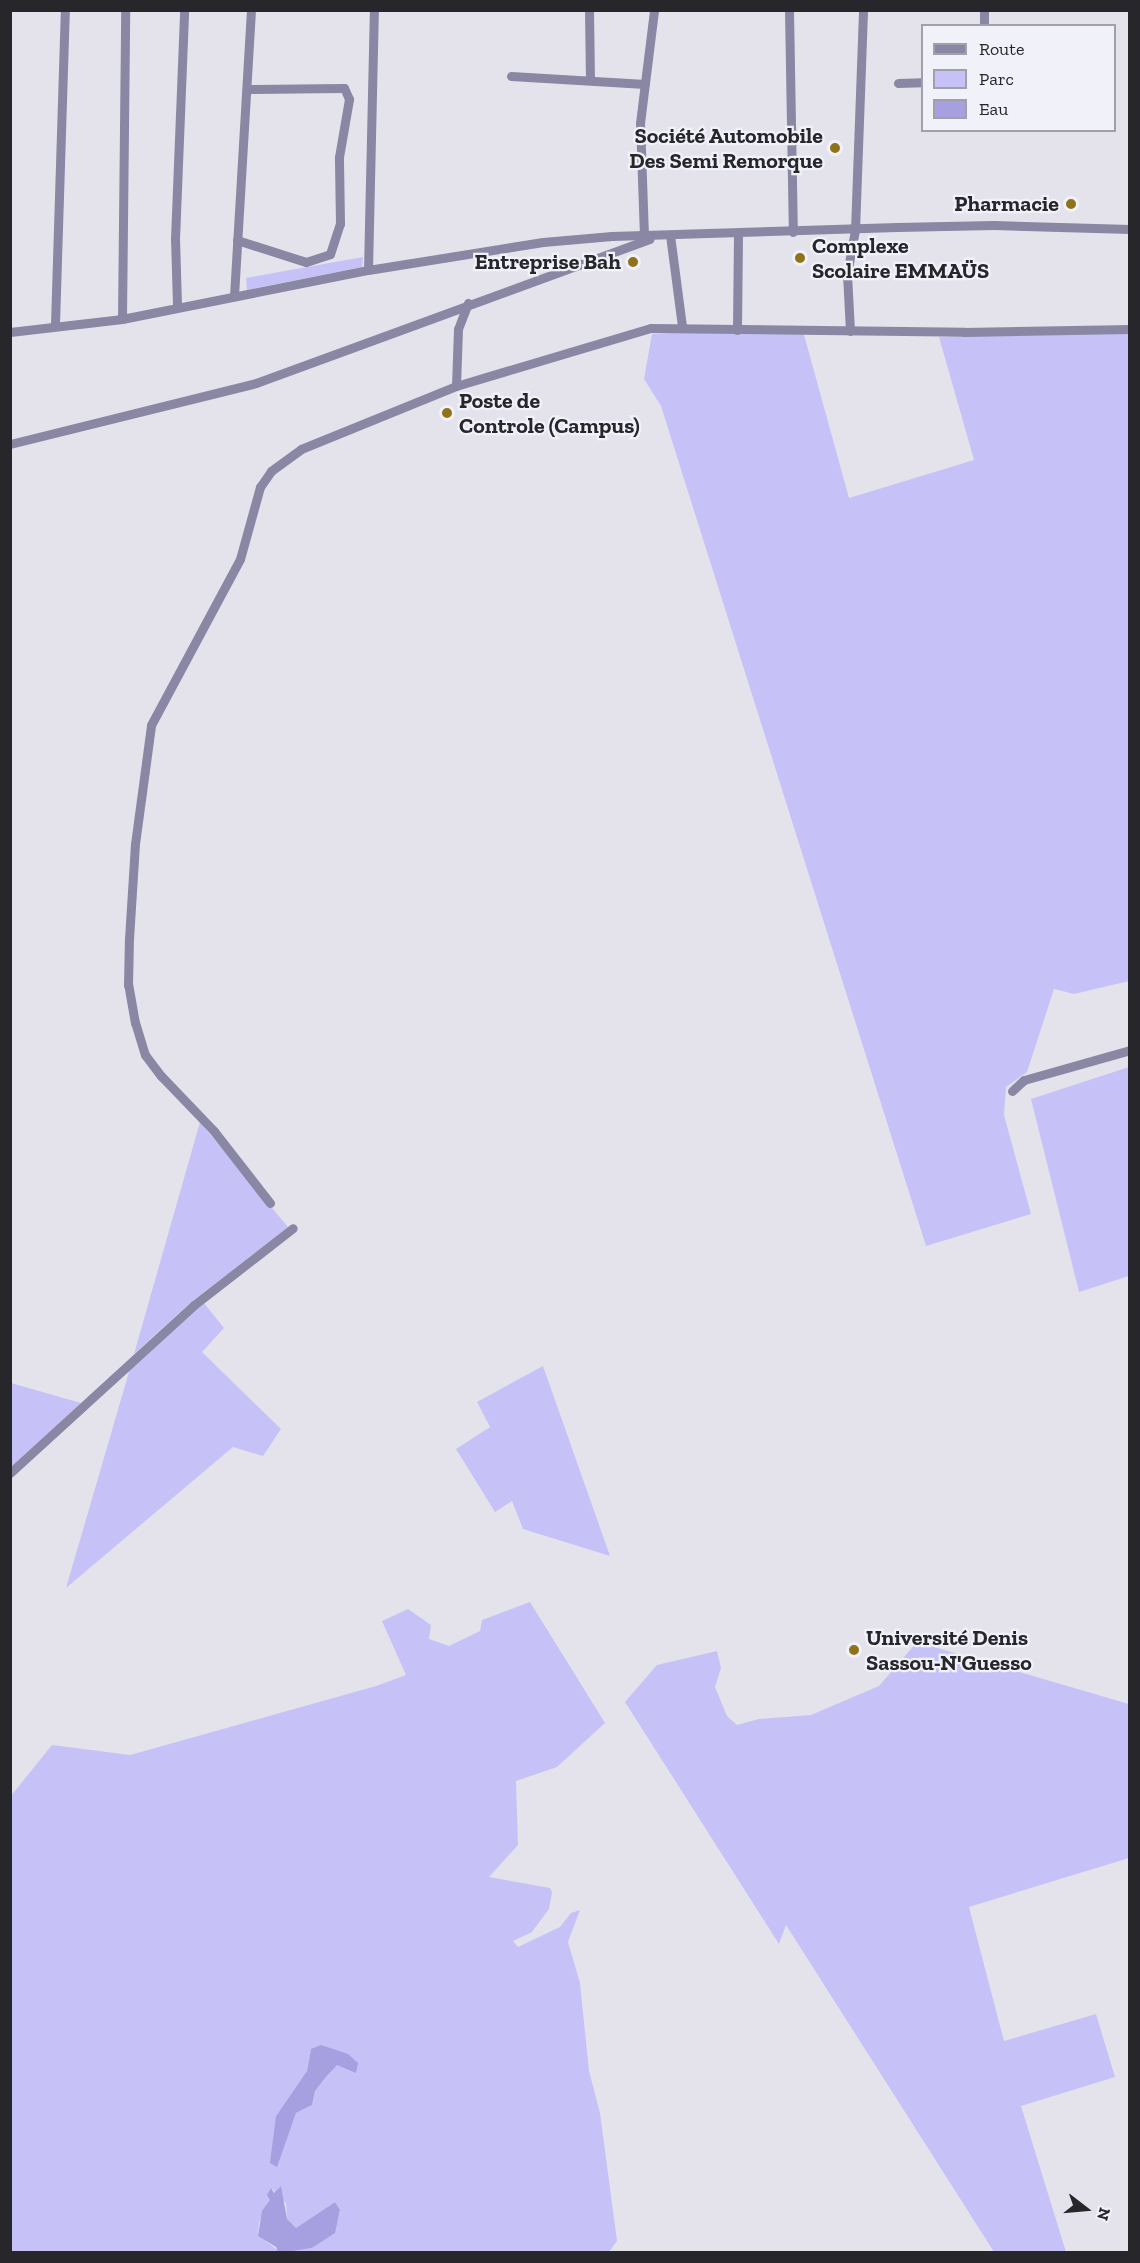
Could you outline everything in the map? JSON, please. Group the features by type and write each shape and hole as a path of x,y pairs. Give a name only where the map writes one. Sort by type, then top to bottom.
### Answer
{"street":[{"path":"55,324 65,10"},
{"path":"122,319 125,10"},
{"path":"177,305 184,10"},
{"path":"234,296 251,10"},
{"path":"368,270 374,10"},
{"path":"589,10 590,79"},
{"path":"644,236 640,123 654,10"},
{"path":"789,10 793,232"},
{"path":"850,331 847,274 855,230 863,10"},
{"path":"511,76 645,84"},
{"path":"898,83 921,82"},
{"path":"237,240 306,262 330,254 340,224 339,157 349,99 344,88 247,89"},
{"path":"10,332 55,324 122,319 177,305 368,270 543,242 665,235 994,225 1130,229"},
{"path":"737,330 738,233"},
{"path":"10,444 233,390 468,303 665,235"},
{"path":"665,235 682,326"},
{"path":"456,386 458,329 468,303"},
{"path":"270,1203 214,1131 161,1076 145,1055 135,1023 128,985 135,844 151,725 240,559 260,487 271,471 301,449 456,386 651,328 682,326 737,330 850,331 1130,329"},
{"path":"1012,1090 1024,1080 1130,1050"},
{"path":"10,1473 194,1305 293,1228"}],"green space":[{"path":"363,257 362,267 247,290 246,278"},
{"path":"741,330 803,331 849,498 974,460 939,337 1129,332 1129,981 1074,994 1054,989 1027,1072 1006,1087 1004,1115 1031,1214 926,1246 661,406 644,379 652,334"},
{"path":"1129,1067 1129,1276 1079,1292 1031,1099"},
{"path":"200,1122 288,1227 190,1303 134,1354"},
{"path":"204,1303 224,1328 202,1352 281,1429 263,1456 233,1447 66,1588 131,1365"},
{"path":"543,1366 610,1556 523,1529 512,1501 495,1512 456,1449 490,1427 477,1402"},
{"path":"11,1383 81,1403 11,1468"},
{"path":"530,1602 605,1723 557,1767 516,1781 518,1845 489,1877 550,1888 552,1892 549,1909 532,1932 513,1941 518,1947 560,1927 571,1913 580,1910 568,1942 580,1983 589,2071 600,2113 617,2241 609,2252 287,2252 312,2248 334,2233 340,2211 335,2202 296,2228 287,2219 286,2203 272,2189 269,2205 259,2222 258,2235 280,2252 11,2252 10,1797 52,1745 130,1755 376,1686 406,1675 382,1621 408,1609 431,1625 429,1639 449,1646 480,1631 482,1620","holes":["311,2049 336,2065 315,2091 312,2105 296,2113 291,2127 276,2116 307,2071"]},
{"path":"917,1642 1129,1704 1129,1858 969,1907 1004,2041 1096,2014 1115,2077 1021,2106 1066,2252 994,2252 786,1925 779,1944 625,1702 657,1665 717,1651 721,1668 715,1687 727,1716 737,1725 759,1719 811,1715 879,1686"}],"water":[{"path":"321,2045 348,2054 358,2063 356,2073 337,2065 326,2077 315,2091 312,2105 296,2113 277,2167 270,2163 276,2116 307,2071 311,2049"},
{"path":"281,2186 287,2219 296,2228 335,2202 340,2210 335,2233 312,2248 287,2252 278,2252 276,2247 258,2236 262,2211 270,2200 267,2195 271,2188 274,2193"}],"place":[{"name":"Société Automobile Des Semi Remorque","path":"835,148"},
{"name":"Pharmacie","path":"1071,204"},
{"name":"Complexe Scolaire EMMAÜS","path":"800,258"},
{"name":"Entreprise Bah","path":"633,262"},
{"name":"Poste de Controle (Campus)","path":"447,413"},
{"name":"Université Denis Sassou-N'Guesso","path":"854,1650"}]}
